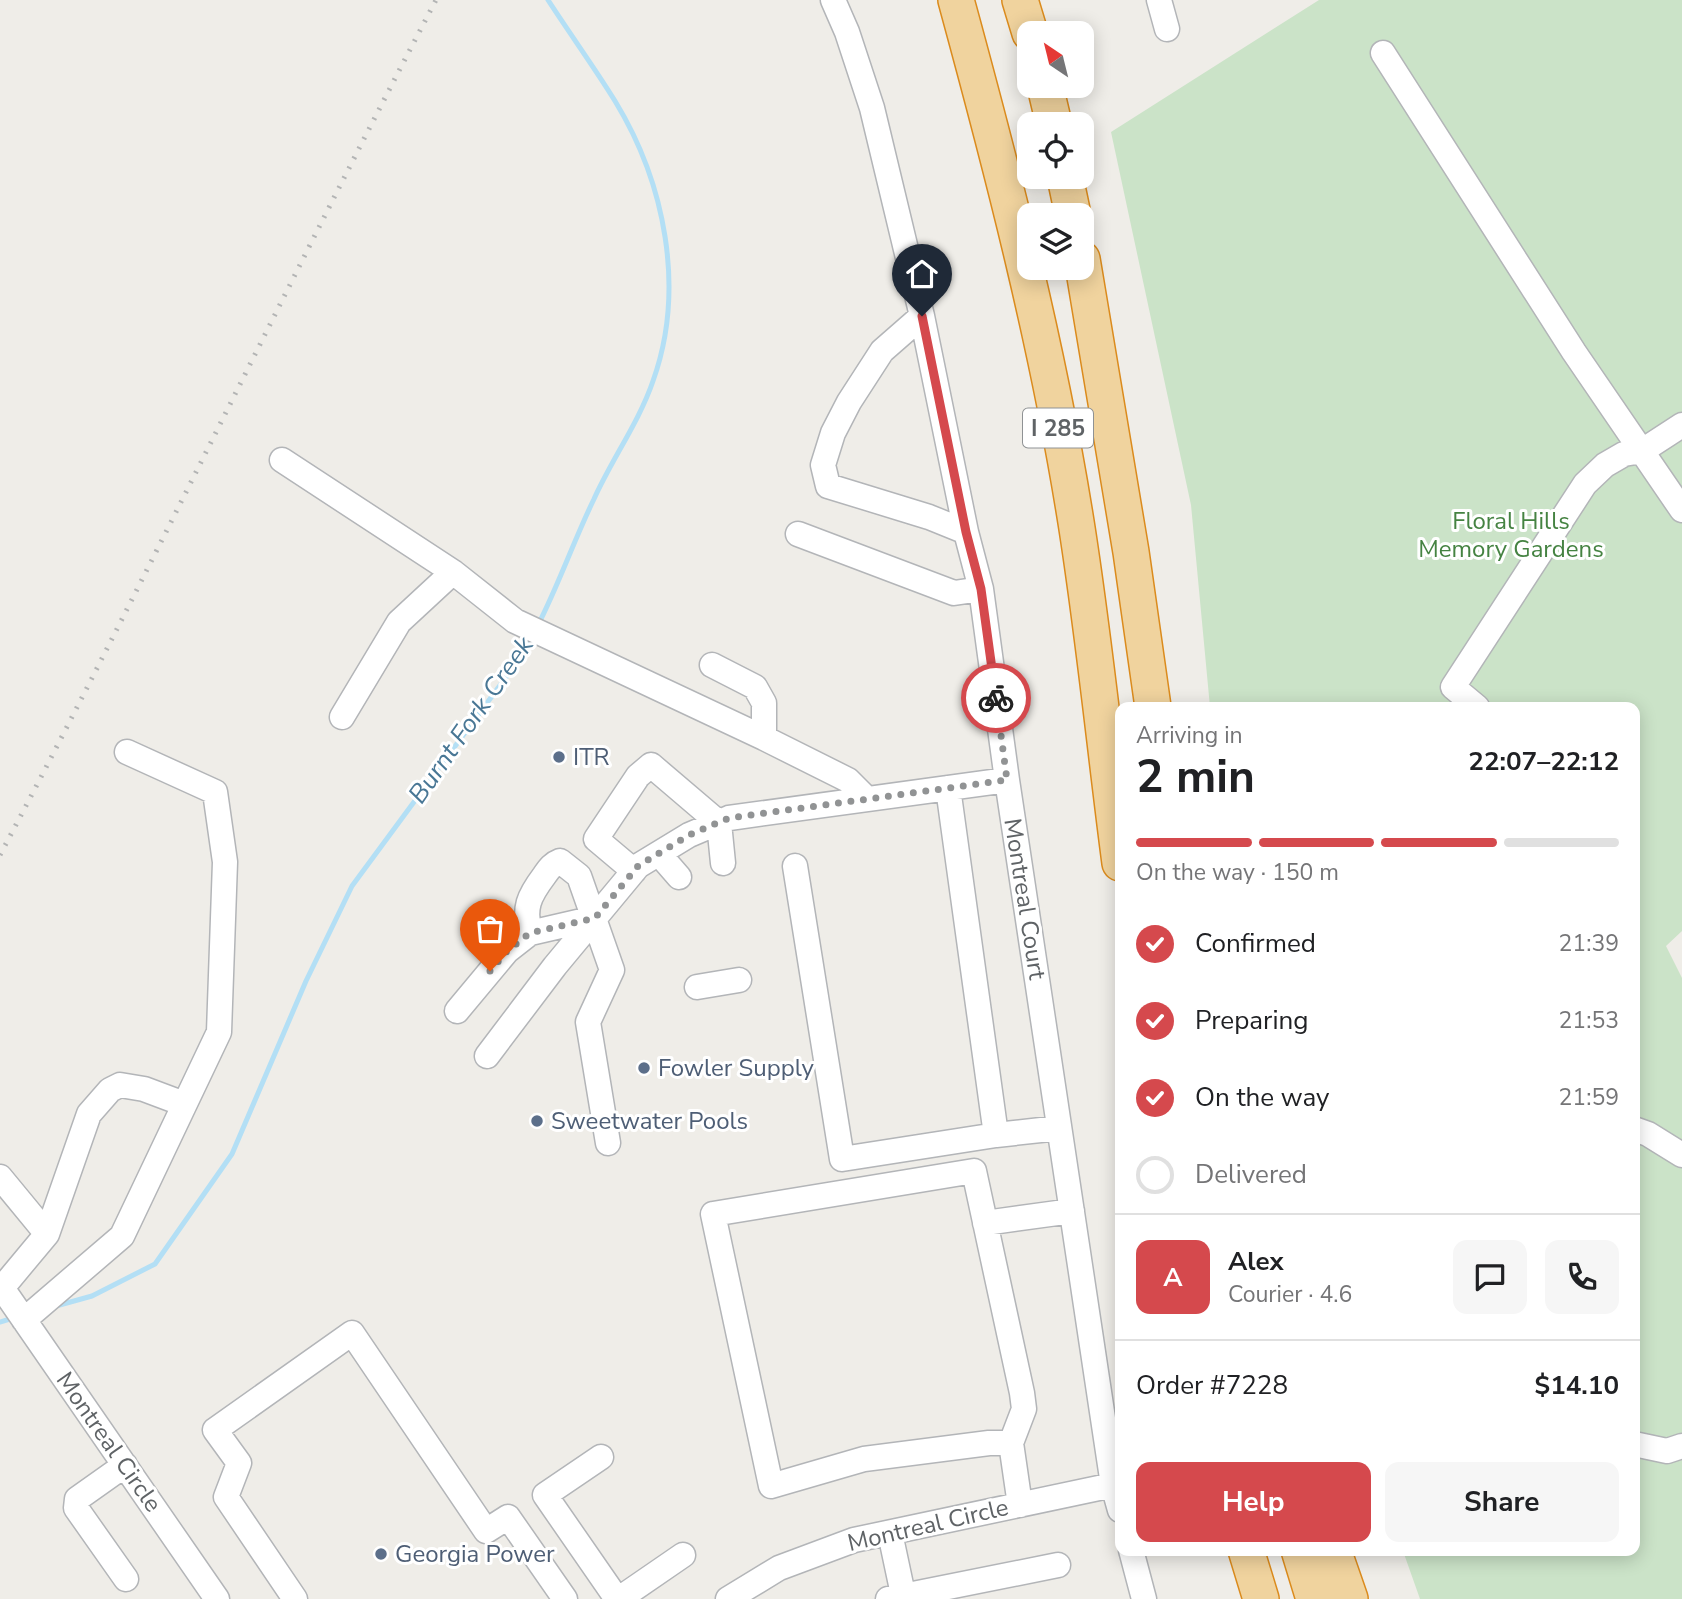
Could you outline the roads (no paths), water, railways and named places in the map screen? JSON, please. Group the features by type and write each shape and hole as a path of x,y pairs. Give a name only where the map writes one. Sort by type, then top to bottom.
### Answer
{"highway":[{"name":"I 285","path":"956,0 992,131 1038,328 1074,509 1115,825"},
{"path":"1020,0 1026,21"},
{"name":"I 285","path":"1086,280 1131,552 1152,702"},
{"path":"1248,1556 1261,1599"},
{"path":"1301,1556 1314,1599"},
{"path":"1335,1556 1350,1599"}],"street":[{"name":"Montreal Court","path":"833,0 847,32 872,108 922,316 966,532 981,589 1007,780 1113,1485"},
{"path":"1159,0 1167,29"},
{"path":"1382,53 1574,352 1682,510"},
{"path":"922,316 882,351 849,402 833,433 823,465 828,486 929,517 966,532"},
{"path":"1471,702 1454,687 1585,484 1624,454 1642,451 1682,425"},
{"path":"282,460 453,572 521,624 848,780 867,799"},
{"path":"798,534 954,593 981,589"},
{"path":"342,718 399,622 453,572"},
{"path":"712,665 755,687 764,703 764,738"},
{"path":"24,1320 122,1236 219,1032 225,862 215,792 127,752"},
{"path":"634,871 596,839 638,776 651,765 719,823 723,863"},
{"path":"486,1056 555,966 634,871 689,835 729,818 1007,780"},
{"path":"947,788 996,1135"},
{"path":"659,854 679,877"},
{"path":"530,933 527,922 529,897 553,864 560,861 579,876 611,970 588,1022 608,1143"},
{"path":"795,866 842,1159 1059,1128"},
{"path":"457,1011 507,951 530,933 595,918"},
{"path":"697,987 739,980"},
{"path":"1,1287 47,1234 89,1114 110,1090 120,1085 144,1089 184,1104"},
{"path":"1640,1131 1682,1156"},
{"path":"1010,1443 989,1443 864,1459 771,1486 713,1214 974,1171 1024,1409 1010,1443 1020,1505"},
{"path":"0,1177 47,1234"},
{"path":"985,1223 1072,1212"},
{"name":"Montreal Circle","path":"1,1287 217,1599"},
{"path":"295,1599 226,1497 239,1463 215,1430 352,1333 486,1531 508,1517 565,1599"},
{"path":"1640,1445 1667,1451 1682,1446"},
{"path":"601,1457 545,1495 618,1599 683,1555"},
{"path":"124,1465 77,1499 76,1508 126,1579"},
{"path":"1113,1485 1115,1492"},
{"name":"Montreal Circle","path":"728,1599 779,1569 853,1540 1113,1485"},
{"path":"890,1533 899,1598 957,1592 1058,1566"},
{"path":"1133,1556 1144,1599"}],"waterway":[{"name":"Burnt Fork Creek","path":"538,625 594,499 653,381 663,346 669,274 658,201 647,166 615,101 548,0"},
{"name":"Burnt Fork Creek","path":"56,1306 92,1296 155,1264 232,1154 306,981 352,886 526,650 532,636"},
{"name":"Burnt Fork Creek","path":"0,1322 13,1318"}],"railway":[{"path":"0,855 436,0"}],"place":[{"name":"ITR","path":"559,757"},
{"name":"Fowler Supply","path":"644,1068"},
{"name":"Sweetwater Pools","path":"537,1121"},
{"name":"Georgia Power","path":"381,1554"}],"park label":[{"name":"Floral Hills Memory Gardens","path":"1511,535"}]}
